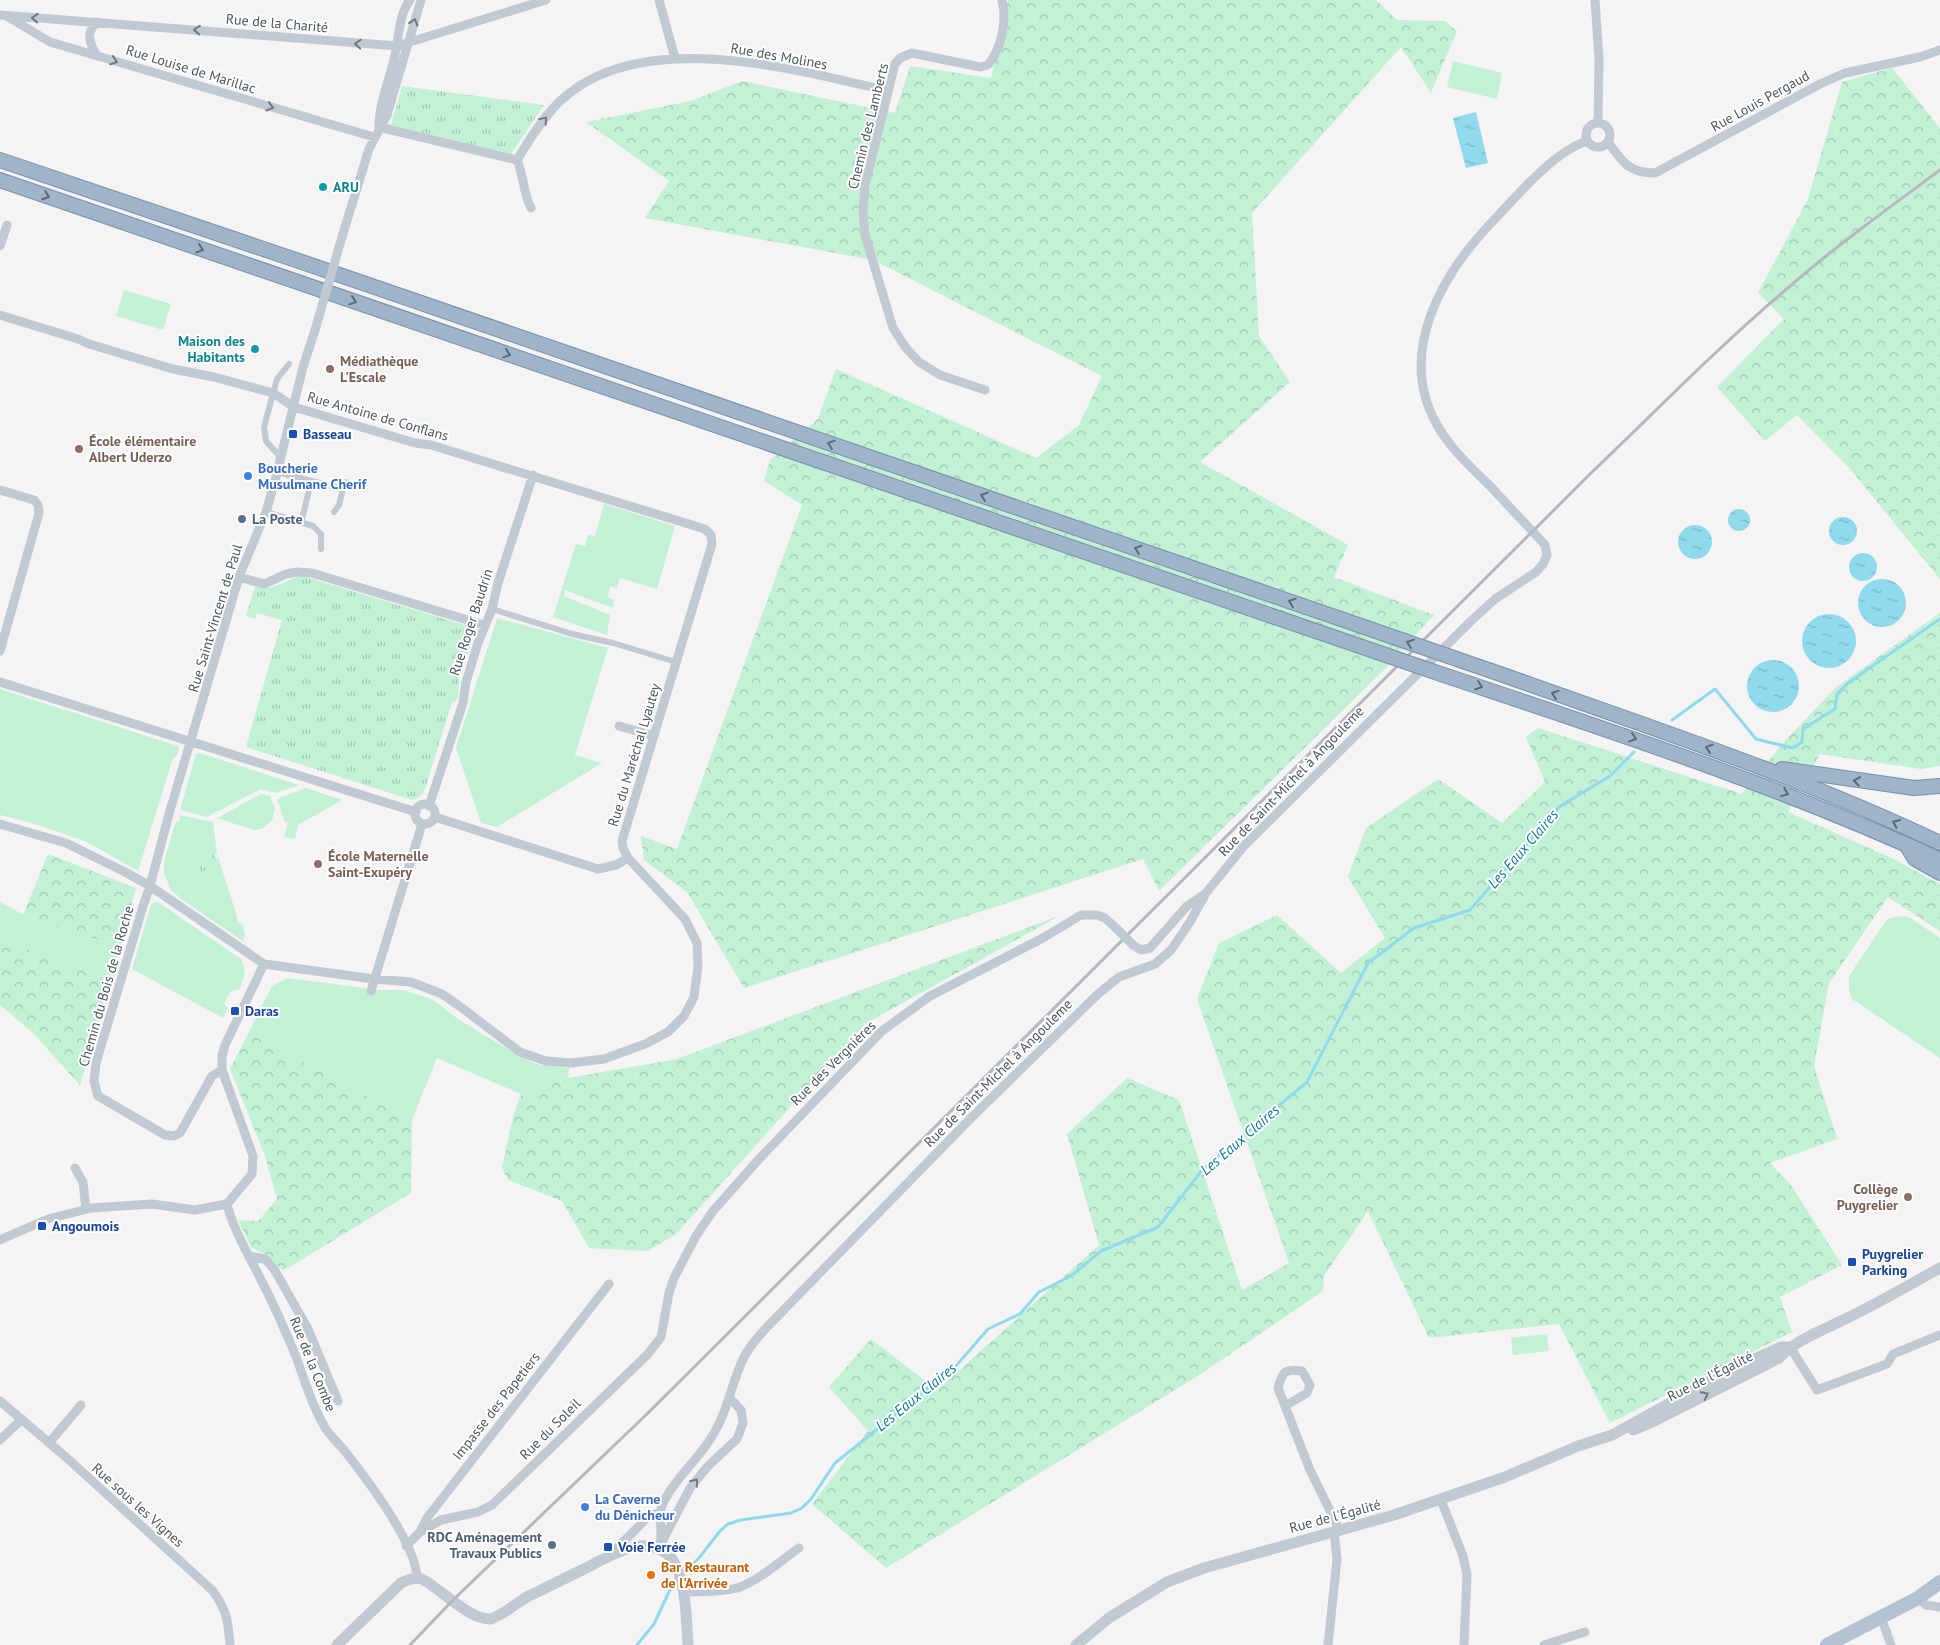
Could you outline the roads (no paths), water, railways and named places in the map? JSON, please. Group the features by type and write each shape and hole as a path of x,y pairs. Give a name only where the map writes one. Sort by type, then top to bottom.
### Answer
{"highway":[{"path":"0,160 303,262 1506,676 1755,764 1847,801 1940,843"},
{"path":"0,180 1732,773 1772,788 1940,860"},
{"path":"1755,764 1914,788 1940,786"},
{"path":"1905,844 1915,859 1940,873"}],"main road":[{"path":"1827,1645 1918,1598 1940,1582"}],"street":[{"path":"410,0 401,24 379,112 379,127 517,160 521,168 525,195 531,208"},
{"name":"Rue Saint-Vincent de Paul","path":"150,886 239,577 266,512 303,368 342,237 374,137 387,114 421,0"},
{"name":"Rue de la Charité","path":"3,15 397,46 546,0"},
{"path":"659,0 675,58"},
{"name":"Chemin des Lamberts","path":"984,390 940,375 919,362 906,348 894,328 865,235 863,213 865,185 895,64 905,55 920,54 980,67 988,65 994,58 1000,40 1005,13 1002,0"},
{"path":"1595,0 1599,59 1598,123"},
{"name":"Rue Louise de Marillac","path":"3,15 40,37 374,137"},
{"path":"96,55 89,36 90,31 97,22"},
{"name":"Rue Louis Pergaud","path":"1608,142 1625,164 1633,170 1642,173 1655,173 1820,84 1845,73 1920,57 1940,50"},
{"name":"Rue des Molines","path":"517,160 540,124 559,102 589,81 618,68 640,62 675,58 737,60 888,92"},
{"path":"1598,123 1608,128 1610,135 1608,142 1597,148 1589,145 1585,136 1587,128 1592,124 1598,123"},
{"name":"Rue de Saint-Michel à Angouleme","path":"660,1512 670,1491 712,1438 730,1397 744,1357 752,1344 775,1319 972,1117 1090,1000 1119,977 1155,964 1171,950 1190,922 1206,893 1244,846 1471,621 1495,599 1536,572 1543,564 1547,555 1545,545 1461,457 1436,423 1425,394 1422,370 1423,340 1429,318 1441,291 1474,240 1559,156 1578,144 1587,141"},
{"path":"0,246 7,225"},
{"name":"Rue Antoine de Conflans","path":"0,315 173,369 214,377 273,393 294,407 415,444 431,445 705,529 711,535 712,544"},
{"path":"281,458 266,441 264,427 277,379 289,364"},
{"path":"277,472 344,490"},
{"name":"Rue Roger Baudrin","path":"429,806 463,703 466,682 484,625 492,609 498,583 532,475"},
{"path":"301,522 311,482"},
{"path":"334,512 339,505 346,482"},
{"path":"0,490 34,500 38,505 39,513 0,652"},
{"path":"266,512 313,526 321,534 321,549"},
{"name":"Rue du Maréchal Lyautey","path":"628,858 622,848 622,841 712,544"},
{"path":"239,577 264,584 286,574 297,572 312,573 484,625"},
{"path":"492,609 572,634 613,643 676,662"},
{"path":"0,682 416,812"},
{"path":"619,726 654,736"},
{"path":"420,806 429,806 434,810 435,817 428,824 422,824 417,820 416,812 420,806"},
{"path":"0,824 66,843 150,886 264,964 374,980 411,982 442,994 520,1052 546,1061 571,1064 604,1058 645,1044 668,1032 684,1016 694,996 698,966 697,943 686,919 628,858 616,865 598,869 435,817"},
{"path":"371,991 422,824"},
{"name":"Chemin du Bois de la Roche","path":"150,886 96,1063 94,1081 98,1096 165,1135 174,1136 180,1133 212,1076 222,1070"},
{"name":"Rue des Vergnières","path":"666,1308 674,1278 696,1236 713,1211 759,1159 882,1031 930,996 1043,938 1081,915 1097,915 1105,918 1133,945 1141,950 1150,948 1187,906 1206,893"},
{"path":"0,1240 48,1219 86,1209 152,1204 196,1210 227,1204 252,1174 253,1156 222,1070 222,1056 225,1045 264,964"},
{"path":"74,1168 83,1182 86,1209"},
{"name":"Rue de la Combe","path":"227,1204 233,1225 291,1343 315,1408 324,1426 384,1504 413,1557 416,1578"},
{"path":"249,1256 265,1259 274,1269 308,1329 338,1401"},
{"name":"Rue de l'Égalité","path":"1076,1645 1109,1618 1166,1582 1204,1568 1441,1500 1612,1435 1622,1434 1648,1424 1779,1358 1790,1347 1940,1268"},
{"name":"Impasse des Papetiers","path":"406,1546 420,1532 427,1518 609,1284"},
{"name":"Rue du Soleil","path":"420,1532 441,1520 478,1512 492,1505 648,1354 661,1337 666,1308"},
{"path":"1790,1347 1818,1390 1887,1364 1893,1354 1940,1335"},
{"path":"661,1544 690,1488 708,1466 737,1439 743,1423 740,1410 730,1397"},
{"name":"Rue sous les Vignes","path":"0,1401 213,1591 224,1607 230,1645"},
{"path":"49,1443 81,1405"},
{"path":"1285,1406 1337,1531 1337,1559 1328,1645"},
{"path":"0,1440 22,1419"},
{"path":"1441,1500 1463,1556 1467,1575 1464,1645"},
{"path":"337,1645 401,1583 416,1578 428,1582 474,1614 485,1619 491,1619 526,1598 611,1554 647,1518 660,1512 661,1544 673,1560 682,1586 688,1645"},
{"path":"611,1554 631,1548 661,1544"},
{"path":"682,1586 723,1590 737,1588 750,1582 799,1548"},
{"path":"1918,1598 1926,1605 1940,1606"},
{"path":"1881,1617 1891,1645"},
{"path":"1544,1645 1585,1632"}],"water":[{"path":"1476,112 1488,163 1466,168 1453,118"},
{"path":"1739,509 1747,512 1750,520 1747,528 1739,531 1731,528 1728,520 1731,512"},
{"path":"1843,517 1853,521 1857,531 1853,541 1843,545 1833,541 1829,531 1833,521"},
{"path":"1695,525 1707,530 1712,542 1707,554 1695,559 1683,554 1678,542 1683,530"},
{"path":"1863,553 1873,557 1877,567 1873,577 1863,581 1853,577 1849,567 1853,557"},
{"path":"1877,579 1887,579 1896,583 1902,589 1905,594 1905,612 1896,623 1887,627 1877,627 1868,623 1862,617 1858,608 1858,598 1862,589 1868,583"},
{"path":"1829,614 1839,616 1848,622 1854,631 1856,641 1854,651 1848,660 1839,666 1829,668 1819,666 1810,660 1804,651 1802,641 1804,631 1810,622 1819,616"},
{"path":"1773,660 1783,662 1791,668 1797,676 1799,686 1797,696 1791,704 1783,710 1773,712 1763,710 1755,704 1749,696 1747,686 1749,676 1755,668 1763,662"}],"waterway":[{"name":"Les Eaux Claires","path":"1672,720 1715,689 1756,739 1793,748 1802,742 1803,729 1835,709 1837,694 1848,683 1940,619"},
{"name":"Les Eaux Claires","path":"682,1574 699,1558 720,1531 728,1524 741,1520 791,1513 802,1508 811,1499 835,1463 956,1366 988,1329 1020,1314 1039,1292 1071,1276 1101,1251 1158,1227 1203,1169 1307,1082 1368,963 1414,928 1470,910 1559,807 1610,776 1634,752"},
{"name":"Les Eaux Claires","path":"637,1645 654,1624 677,1578"}],"railway":[{"path":"410,1645 453,1600 649,1412 1684,382 1757,315 1820,261 1940,170"}],"place":[{"name":"ARU","path":"323,187"},
{"name":"Maison des Habitants","path":"255,349"},
{"name":"Médiathèque L'Escale","path":"330,369"},
{"name":"Basseau","path":"293,434"},
{"name":"École élémentaire Albert Uderzo","path":"79,449"},
{"name":"Boucherie Musulmane Cherif","path":"248,476"},
{"name":"La Poste","path":"242,519"},
{"name":"École Maternelle Saint-Exupéry","path":"318,864"},
{"name":"Daras","path":"235,1011"},
{"name":"Collège Puygrelier","path":"1908,1197"},
{"name":"Angoumois","path":"42,1226"},
{"name":"Puygrelier Parking","path":"1852,1262"},
{"name":"La Caverne du Dénicheur","path":"585,1507"},
{"name":"RDC Aménagement Travaux Publics","path":"552,1545"},
{"name":"Voie Ferrée","path":"608,1547"},
{"name":"Bar Restaurant de l'Arrivée","path":"651,1575"}]}
